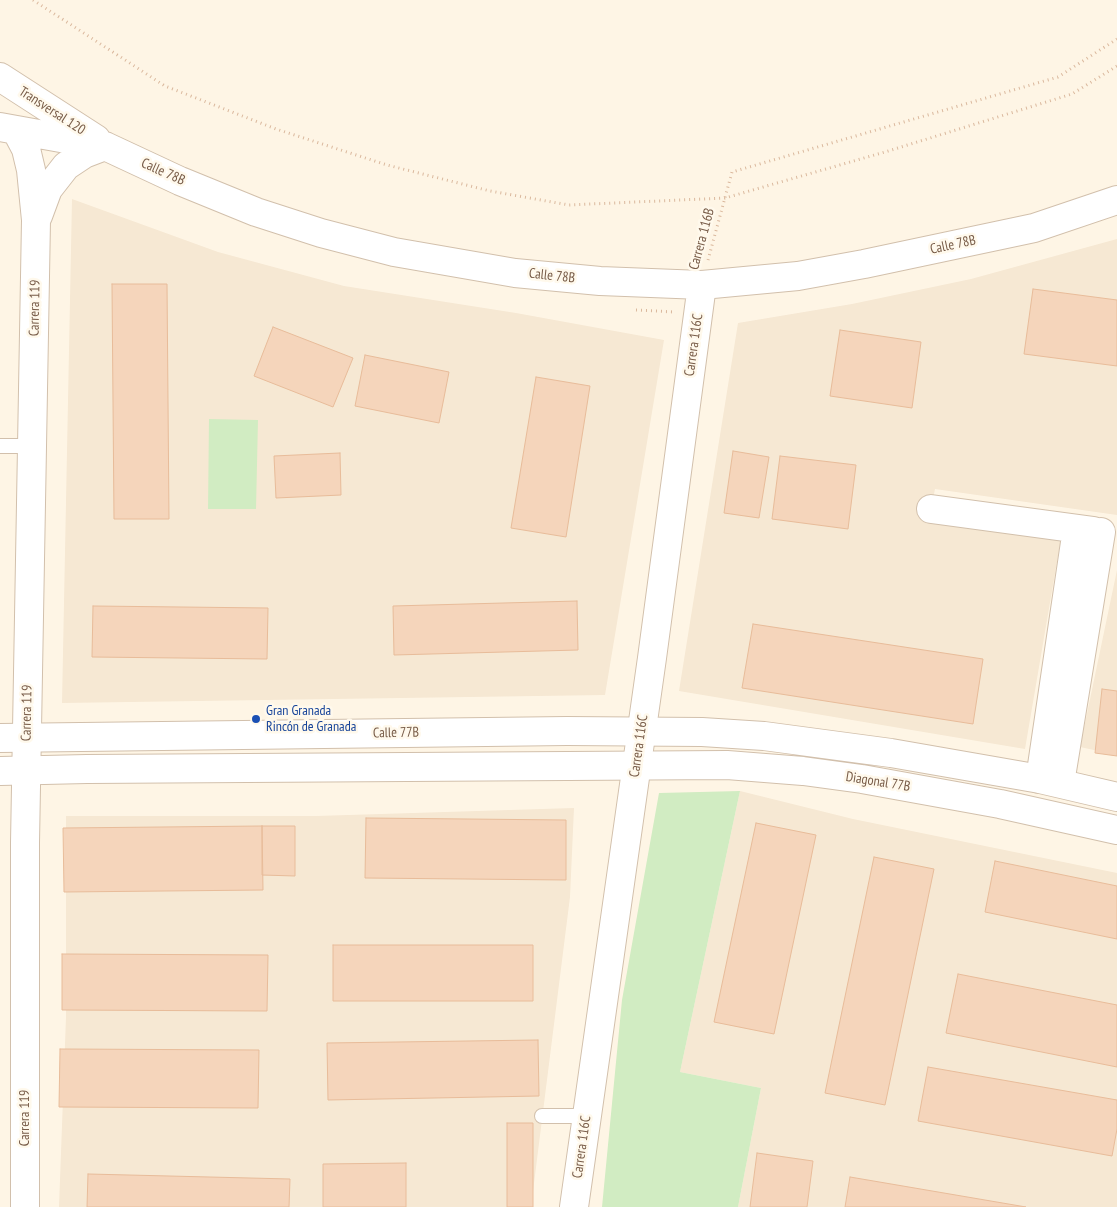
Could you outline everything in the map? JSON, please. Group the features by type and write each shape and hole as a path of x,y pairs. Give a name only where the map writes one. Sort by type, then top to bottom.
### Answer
{"street":[{"name":"Transversal 120","path":"0,77 105,146"},
{"name":"Calle 78B","path":"8,129 105,146 180,181 256,212 394,252 515,273 600,281 702,285 798,276 1034,228 1104,206 1117,200"},
{"name":"Carrera 119","path":"8,129 26,149 31,170 36,220 27,737 13,771 25,1207"},
{"name":"Carrera 119","path":"36,220 48,189 66,166 84,154 105,146"},
{"name":"Carrera 116C","path":"574,1207 702,285"},
{"path":"932,509 1098,531 1050,781"},
{"name":"Calle 77B","path":"0,738 641,731"},
{"path":"641,731 764,736 826,743 1050,781 1117,797"},
{"name":"Diagonal 77B","path":"636,766 727,765 803,771 862,779 1000,804 1117,830"},
{"path":"13,771 636,766"}],"lane":[{"path":"0,446 32,446"},
{"path":"542,1116 586,1116"}],"path":[{"path":"33,0 165,86 276,129 387,165 490,191 569,206 725,198 885,152 1072,94 1117,66"},
{"name":"Carrera 116B","path":"702,285 732,172 1058,77 1117,39"}],"shaded area":[{"path":"72,199 218,252 344,286 516,313 664,340 605,695 62,703"},
{"path":"1117,239 1117,515 935,489 931,509 1061,538 1025,749 679,691 738,323 852,304 971,279"},
{"path":"1117,570 1117,755 1080,747"},
{"path":"740,791 853,819 1117,873 1117,1207 738,1207 761,1088 680,1072"},
{"path":"574,808 570,897 531,1207 59,1207 66,1017 66,816 316,816"}],"green space":[{"path":"209,419 258,420 256,509 208,509"},
{"path":"740,791 680,1072 761,1088 738,1207 602,1207 622,1000 659,793"}],"building":[{"path":"112,284 167,284 169,519 114,519"},
{"path":"1033,289 1117,300 1117,366 1024,354"},
{"path":"273,327 353,358 333,407 254,376"},
{"path":"840,330 921,342 912,408 830,396"},
{"path":"365,355 449,372 439,423 355,406"},
{"path":"536,377 590,386 566,537 511,528"},
{"path":"733,451 769,457 759,518 724,513"},
{"path":"340,453 341,495 276,498 274,456"},
{"path":"780,456 856,465 848,529 772,519"},
{"path":"577,601 578,650 394,655 393,606"},
{"path":"93,606 268,608 267,659 92,657"},
{"path":"753,624 983,659 973,724 742,688"},
{"path":"1102,689 1117,691 1117,756 1095,753"},
{"path":"366,818 566,820 566,880 365,878"},
{"path":"756,823 816,835 774,1034 714,1022"},
{"path":"262,826 295,826 295,876 262,875"},
{"path":"262,826 263,890 64,892 63,828"},
{"path":"874,857 934,869 885,1105 825,1093"},
{"path":"995,861 1117,886 1117,939 985,912"},
{"path":"333,945 533,945 533,1001 333,1001"},
{"path":"62,954 268,955 267,1011 62,1010"},
{"path":"958,974 1117,1005 1117,1067 946,1033"},
{"path":"538,1040 539,1096 328,1100 327,1043"},
{"path":"60,1049 259,1050 258,1108 59,1107"},
{"path":"928,1067 1117,1100 1117,1129 1112,1156 918,1121"},
{"path":"507,1123 533,1123 533,1207 507,1207"},
{"path":"757,1153 813,1161 807,1207 750,1207"},
{"path":"406,1163 406,1207 323,1207 323,1164"},
{"path":"88,1174 290,1179 289,1207 87,1207"},
{"path":"850,1177 1026,1207 845,1207"}],"place":[{"name":"Gran Granada Rincón de Granada","path":"256,719"}]}
